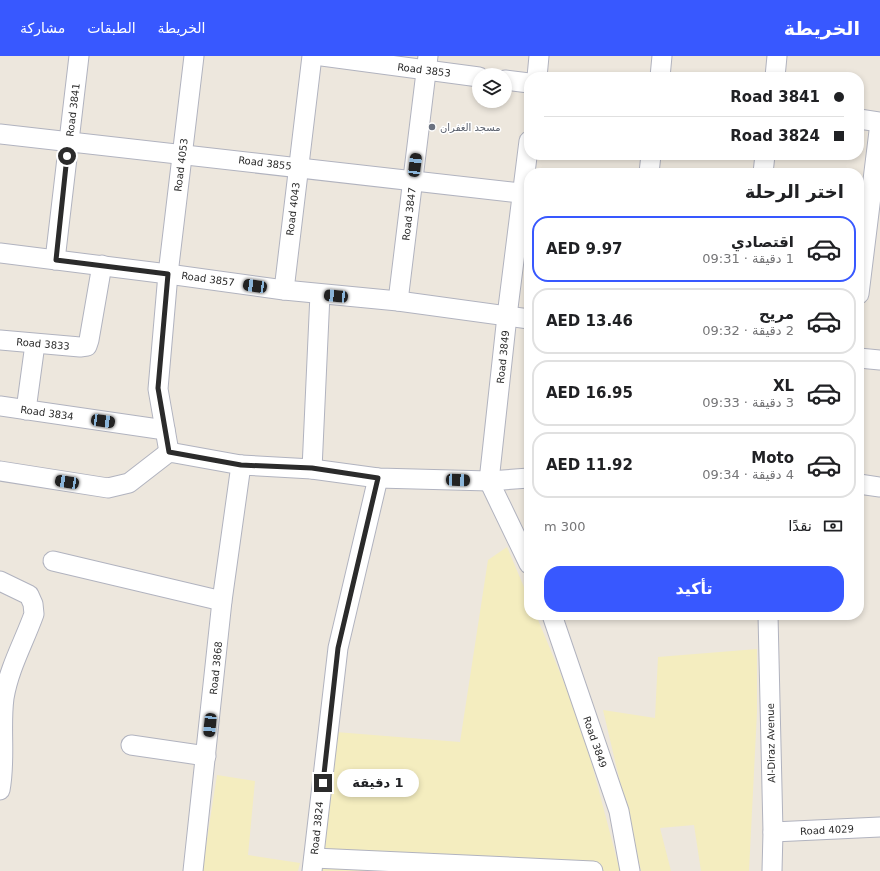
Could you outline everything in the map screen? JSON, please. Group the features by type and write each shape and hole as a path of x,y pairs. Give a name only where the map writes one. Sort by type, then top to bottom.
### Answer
{"street":[{"name":"Road 3841","path":"56,260 79,56"},
{"name":"Road 4053","path":"169,452 158,388 168,274 194,56"},
{"name":"Road 4043","path":"284,290 312,56"},
{"name":"Road 3853","path":"322,56 427,63 472,75"},
{"path":"538,72 540,56"},
{"path":"660,72 662,56"},
{"path":"775,72 777,56"},
{"name":"Road 3847","path":"398,301 427,63"},
{"path":"512,81 524,82"},
{"path":"864,120 880,123 864,262"},
{"name":"Road 3855","path":"0,134 524,194"},
{"name":"Road 3849","path":"489,481 507,316 524,207"},
{"name":"Road 3857","path":"0,253 102,265 284,290 398,301 524,318"},
{"name":"Road 3833","path":"0,340 35,344 80,347 87,346 102,265"},
{"path":"312,468 320,294"},
{"path":"26,410 35,344"},
{"path":"864,358 880,360"},
{"name":"Road 3834","path":"0,406 165,430"},
{"path":"0,471 108,488 118,487 128,483 169,452 241,465 312,468 378,478 489,481 524,478"},
{"name":"Road 3868","path":"193,871 222,601 241,465"},
{"name":"Road 3824","path":"313,865 338,648 378,478"},
{"path":"489,481 524,554"},
{"path":"864,485 880,487"},
{"path":"53,561 222,601"},
{"path":"0,581 29,595 33,604 34,614 10,670 4,698 2,713 4,763 0,790"},
{"name":"Road 3849","path":"554,620 619,811 630,871"},
{"name":"Al-Diraz Avenue","path":"768,620 773,832 772,871"},
{"path":"131,745 206,756"},
{"name":"Road 4029","path":"773,832 880,827"},
{"path":"313,865 593,871"}],"sand":[{"path":"507,547 524,587 524,620 538,620 581,723 620,871 321,871 336,732 460,742 488,560"},
{"path":"757,649 757,712 749,871 701,871 694,825 660,828 671,871 641,871 603,710 655,718 658,657"},
{"path":"217,775 255,781 248,855 300,863 298,871 202,871"}],"place":[{"name":"مسجد الغفران","path":"432,127"}],"route":[{"path":"67,156 56,260 168,274 158,388 169,452 241,465 312,468 378,478 338,648 323,783"}]}
